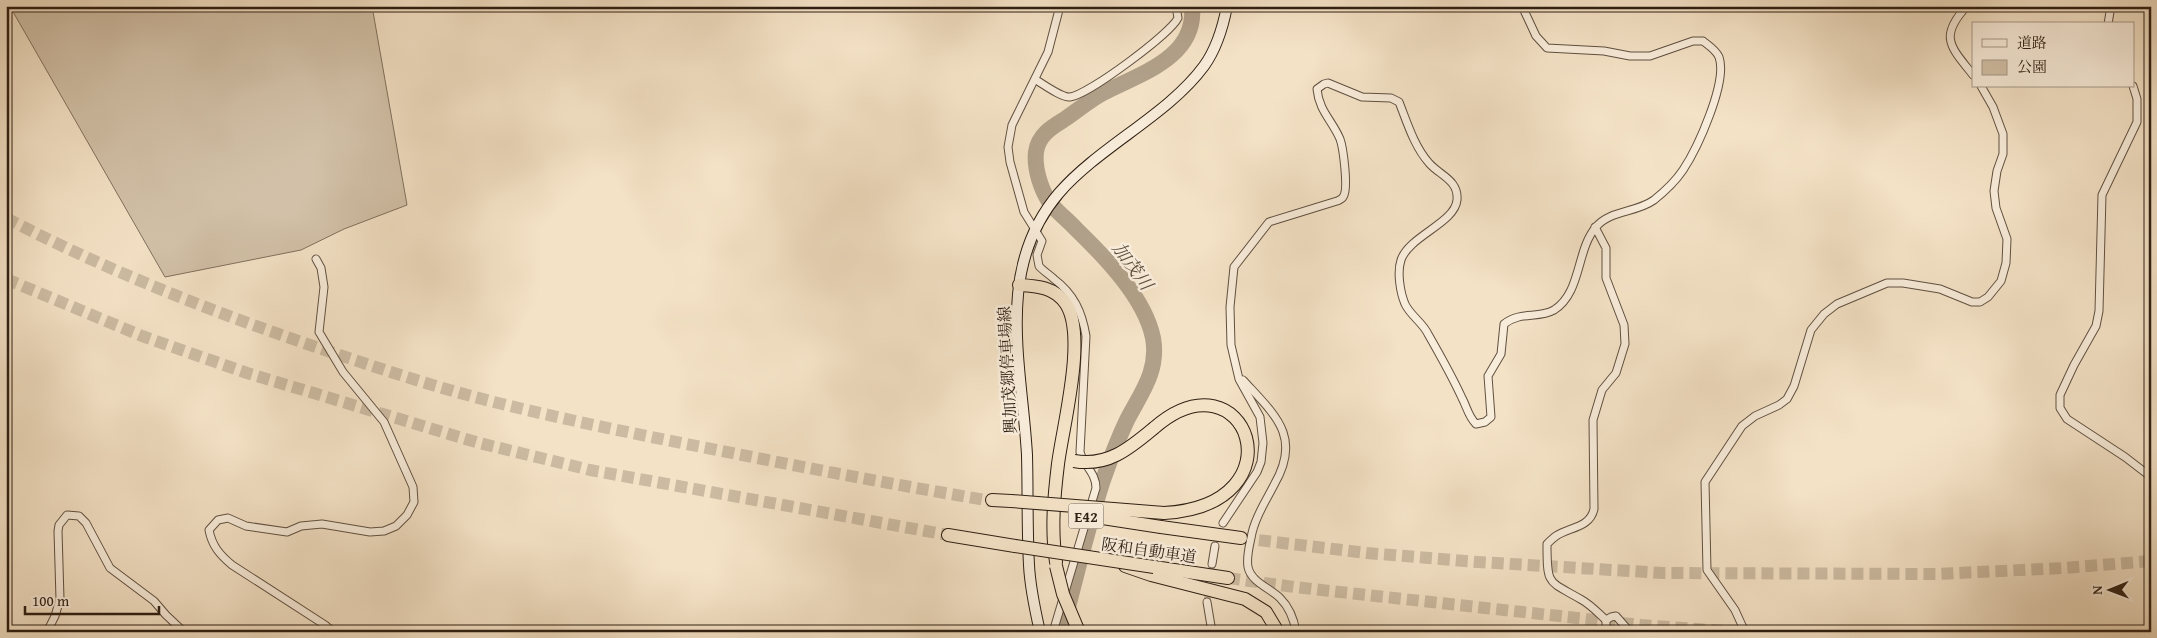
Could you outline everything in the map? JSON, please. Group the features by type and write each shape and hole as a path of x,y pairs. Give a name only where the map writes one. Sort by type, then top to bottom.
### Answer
{"highway":[{"path":"1018,285 1044,287 1055,293 1064,302 1072,321 1073,364 1053,517 1056,566 1063,594 1079,632"},
{"path":"1011,503 1164,513 1199,508 1226,494 1233,488 1244,471 1248,446 1244,430 1233,416 1225,410 1208,405 1190,406 1181,409 1128,449 1111,458 1090,463 1064,458 1060,453"},
{"name":"阪和自動車道","path":"992,500 1241,538"},
{"name":"阪和自動車道","path":"948,535 1109,561 1152,571 1228,578"},
{"path":"1152,571 1253,602 1272,618 1278,632"}],"main road":[{"name":"興加茂郷停車場線","path":"1040,632 1029,565 1026,434 1016,327 1018,285 1034,231 1059,194 1088,166 1172,98 1203,66 1219,38 1227,6"}],"street":[{"path":"1053,632 1096,488 1096,481 1080,452 1086,345 1083,318 1078,306 1069,293 1039,266 1037,255 1042,241 1034,231 1024,212 1010,162 1008,147 1012,126 1036,80 1050,46 1060,6"},
{"path":"1036,80 1065,97 1075,96 1111,76 1164,34 1178,18 1176,6"},
{"path":"1223,523 1250,485 1261,462 1263,453 1263,434 1260,417 1237,372 1231,345 1230,307 1234,267 1269,222 1337,201 1343,197 1346,190 1340,138 1318,102 1317,90 1324,84 1328,83 1362,97 1391,98 1399,102 1410,131 1426,160 1434,170 1448,178 1456,190 1457,201 1452,212 1407,250 1401,260 1400,286 1406,306 1423,324 1463,400 1470,418 1476,424 1486,422 1491,417 1488,376 1501,354 1504,324 1512,318 1537,315 1553,310 1571,290 1586,244 1595,227 1607,217 1633,210 1653,201 1671,185 1682,170 1704,130 1714,102 1720,78 1719,57 1703,41 1693,41 1650,56 1630,56 1604,51 1547,48 1536,36 1522,6"},
{"path":"1967,6 1953,23 1949,33 1952,49 1972,74"},
{"path":"2108,22 2111,6"},
{"path":"1745,632 1734,610 1707,570 1705,482 1742,426 1755,416 1779,405 1787,399 1794,386 1811,330 1824,314 1837,304 1887,283 1904,283 1940,289 1972,302 1980,302 1988,297 2000,280 2006,263 2007,239 1996,208 1994,191 1997,172 2003,154 2003,134 1993,107 1982,88"},
{"path":"2134,88 2137,99 2137,122 2102,195 2099,311 2096,326 2060,395 2060,408 2067,419 2084,432 2125,457 2151,477"},
{"path":"1595,227 1606,248 1606,278 1624,325 1625,344 1616,374 1602,390 1593,420 1593,516 1584,524 1557,535 1547,544 1547,571 1556,586 1583,600 1606,620 1606,632"},
{"path":"316,259 321,268 324,287 319,332 342,372 384,422 413,487 414,502 407,515 396,526 384,531 370,532 322,524 301,526 286,532 246,526 228,518 218,520 209,530 211,542 232,565 325,625 332,632"},
{"path":"1237,372 1269,411 1282,430 1287,443 1285,459 1279,477 1255,522 1248,566 1252,576 1277,595 1286,606 1293,619 1296,632"},
{"path":"46,632 55,616 60,599 58,531 59,525 66,515 79,516 86,523 110,568 154,601 184,632"},
{"path":"1212,564 1215,546"},
{"path":"1207,602 1212,632"},
{"path":"1606,620 1611,616 1616,616 1630,632"}],"green space":[{"path":"20,6 372,6 407,205 344,229 301,250 165,277 12,10"}],"waterway":[{"name":"加茂川","path":"1063,632 1092,514 1114,450 1127,420 1148,381 1154,350 1149,323 1133,293 1111,265 1056,210 1047,198 1037,172 1037,146 1051,128 1098,96 1148,71 1176,51 1185,39 1191,24 1192,6"}],"tunnel":[{"path":"6,218 82,255 198,304 316,347 449,390 522,409 636,434 992,501"},
{"path":"6,279 142,336 247,373 479,443 590,470 948,535"},
{"path":"1241,538 1367,553 1663,573 1936,574 2064,568 2151,561"},
{"path":"1207,602 1212,564"},
{"path":"1228,578 1641,625 1738,632"}]}
